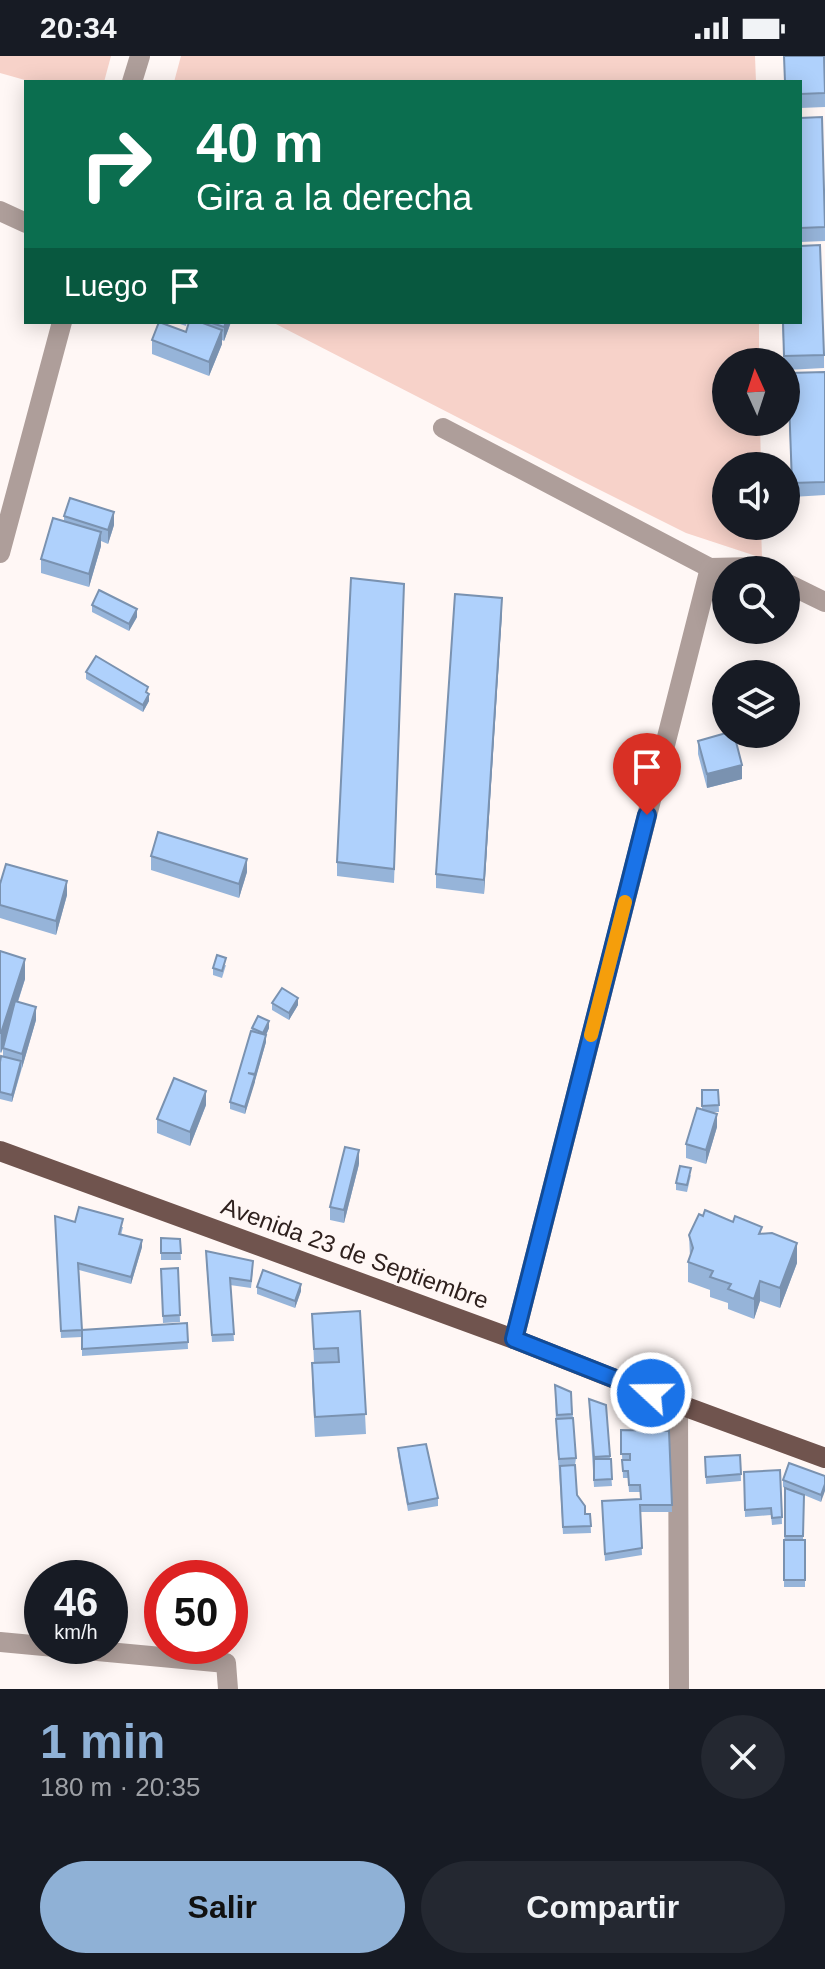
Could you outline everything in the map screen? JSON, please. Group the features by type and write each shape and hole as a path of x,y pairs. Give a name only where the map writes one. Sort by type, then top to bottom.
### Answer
{"main road":[{"name":"Avenida 23 de Septiembre","path":"0,1151 514,1339 825,1458"}],"street":[{"path":"133,80 140,56"},
{"path":"0,211 24,222"},
{"path":"0,553 61,324"},
{"path":"443,428 710,568 514,1339"},
{"path":"800,590 825,602"},
{"path":"678,1404 679,1689"},
{"path":"0,1642 226,1663 228,1689"}],"shaded area":[{"path":"0,56 111,56 105,80 25,80 0,73"},
{"path":"181,56 755,56 756,80 175,80"},
{"path":"276,324 759,324 759,348 712,348 712,436 760,436 761,452 712,452 712,540 761,540 762,556 686,533"}],"building":[{"path":"784,56 824,56 825,93 802,94 802,80 785,80"},
{"path":"822,117 825,227 802,228 802,118"},
{"path":"820,245 824,355 800,356 800,348 784,348 783,324 802,324 802,246"},
{"path":"158,324 186,332 188,324 206,324 222,330 209,362 152,340"},
{"path":"825,372 825,482 800,483 800,452 791,452 790,436 800,436 800,373"},
{"path":"70,498 114,512 108,530 64,516"},
{"path":"53,518 101,532 89,574 41,559"},
{"path":"351,578 404,584 394,869 337,862"},
{"path":"99,590 137,609 129,624 92,605"},
{"path":"455,594 502,598 484,880 436,874"},
{"path":"96,656 148,687 146,692 149,694 143,705 86,672"},
{"path":"712,737 712,748 738,748 742,765 707,774 698,741"},
{"path":"158,832 247,859 239,884 151,856"},
{"path":"6,864 67,881 56,921 0,905 0,884"},
{"path":"0,951 25,959 1,1033 0,1033"},
{"path":"217,955 226,958 222,971 213,968"},
{"path":"282,988 298,998 289,1013 272,1003"},
{"path":"15,1001 36,1007 22,1054 3,1048"},
{"path":"258,1016 269,1021 263,1033 252,1028"},
{"path":"251,1031 266,1035 255,1074 248,1073 255,1075 245,1107 230,1102"},
{"path":"1,1056 21,1061 12,1095 0,1092"},
{"path":"174,1078 206,1091 190,1132 157,1119"},
{"path":"702,1090 718,1090 719,1105 702,1106"},
{"path":"697,1108 717,1114 706,1150 686,1144"},
{"path":"345,1147 359,1150 344,1210 330,1207"},
{"path":"680,1166 691,1168 687,1185 676,1183"},
{"path":"79,1207 123,1219 119,1234 142,1240 131,1277 78,1263 82,1330 61,1331 55,1216 75,1222"},
{"path":"705,1210 733,1222 735,1216 762,1227 759,1234 772,1233 797,1243 780,1288 760,1281 754,1299 728,1289 731,1284 710,1277 713,1271 688,1262 693,1248 689,1235 699,1214 703,1216"},
{"path":"161,1238 180,1239 181,1253 161,1253"},
{"path":"206,1251 253,1261 251,1281 230,1278 234,1334 212,1335"},
{"path":"178,1268 180,1315 163,1316 161,1269"},
{"path":"263,1270 301,1284 295,1301 257,1287"},
{"path":"360,1311 366,1414 315,1417 312,1363 339,1362 338,1348 314,1349 312,1314"},
{"path":"187,1323 188,1342 82,1349 82,1330"},
{"path":"555,1385 571,1392 572,1414 557,1415"},
{"path":"589,1399 606,1405 610,1456 594,1457"},
{"path":"573,1418 576,1458 559,1459 556,1419"},
{"path":"621,1430 669,1431 672,1505 640,1505 642,1548 605,1554 602,1501 641,1499 640,1485 629,1485 628,1471 623,1471 622,1460 630,1460 630,1454 621,1454"},
{"path":"426,1444 438,1498 408,1504 398,1448"},
{"path":"740,1455 741,1474 706,1477 705,1457"},
{"path":"594,1459 611,1459 612,1479 594,1480"},
{"path":"789,1463 825,1476 821,1495 783,1480"},
{"path":"575,1465 577,1495 585,1506 585,1514 590,1514 591,1526 563,1527 560,1466"},
{"path":"780,1470 782,1517 772,1518 771,1508 745,1510 744,1472"},
{"path":"785,1488 804,1495 803,1536 785,1536"},
{"path":"784,1540 805,1540 805,1580 784,1580"}],"slow traffic":[{"path":"591,1035 625,902"}],"route":[{"path":"647,815 514,1339 651,1393"}]}
